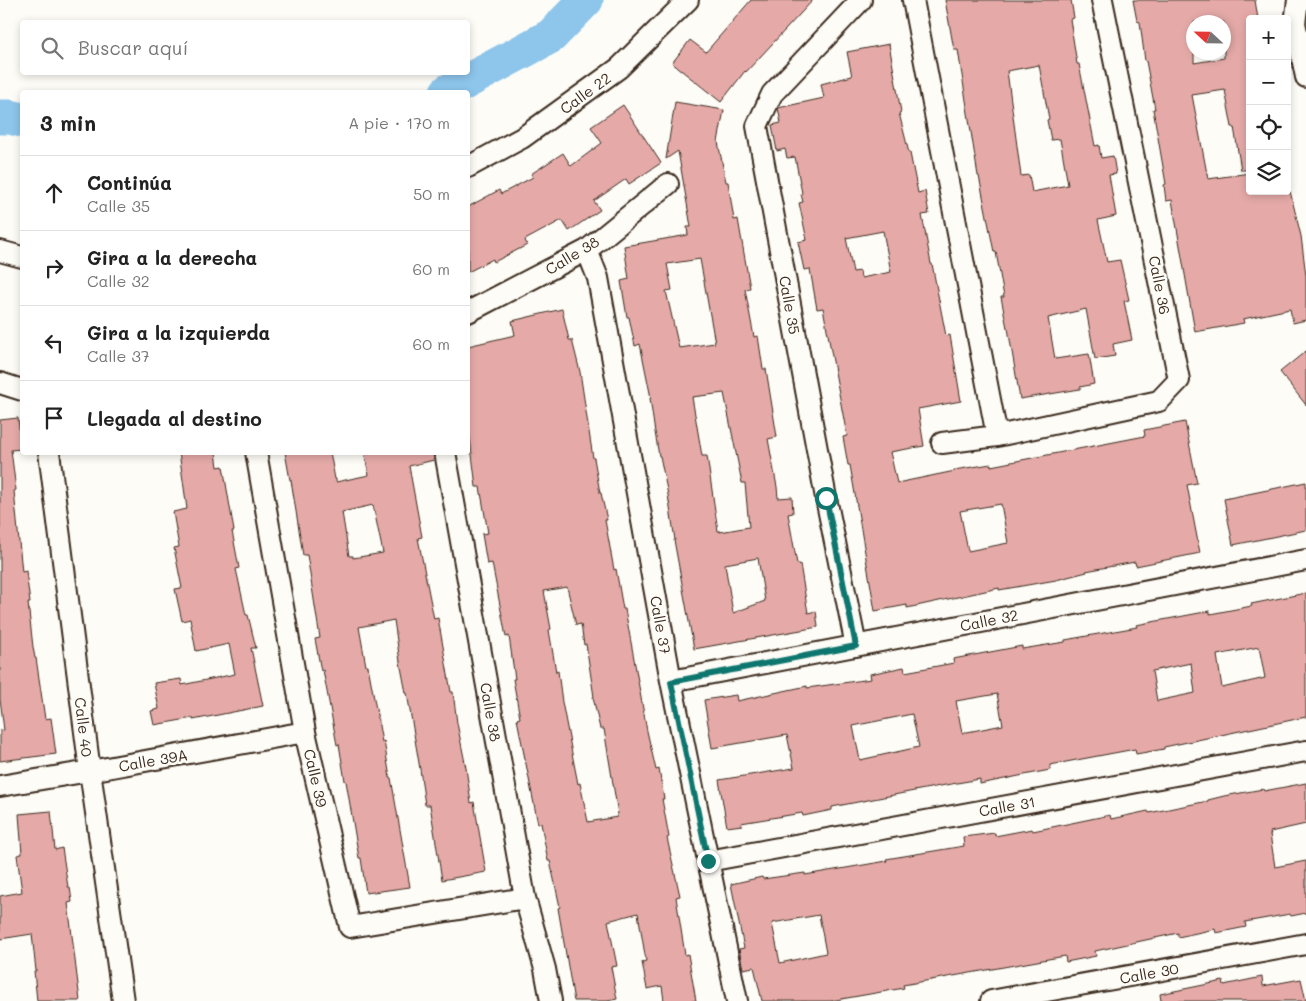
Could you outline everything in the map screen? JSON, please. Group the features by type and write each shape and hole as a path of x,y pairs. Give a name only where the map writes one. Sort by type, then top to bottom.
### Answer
{"street":[{"name":"Calle 22","path":"470,166 522,138 619,68 688,0"},
{"name":"Calle 35","path":"856,646 824,488 757,126 772,94 861,0"},
{"path":"913,0 998,436"},
{"name":"Calle 36","path":"942,443 998,436 1160,401 1179,380 1102,0"},
{"path":"1298,0 1295,23 1306,77"},
{"name":"Calle 38","path":"470,311 587,250 668,184"},
{"name":"Calle 37","path":"587,250 598,278 671,682 737,1001"},
{"path":"0,252 20,257"},
{"path":"0,383 20,389"},
{"name":"Calle 40","path":"49,455 90,771 123,1001"},
{"name":"Calle 39","path":"257,455 305,732 350,927 525,898"},
{"name":"Calle 38","path":"446,455 525,898 546,969 552,1001"},
{"name":"Calle 32","path":"671,682 1306,560"},
{"name":"Calle 39A","path":"0,786 305,732"},
{"name":"Calle 31","path":"708,861 1306,751"},
{"name":"Calle 30","path":"991,1001 1306,944"}],"building":[{"path":"751,0 813,0 745,71 721,102 672,63 690,40 706,52"},
{"path":"945,0 1071,0 1074,18 1070,19 1077,64 1079,64 1095,146 1099,145 1101,158 1113,156 1116,174 1109,175 1116,216 1098,220 1107,262 1120,260 1129,300 1124,301 1132,340 1113,344 1115,356 1095,359 1086,309 1048,318 1055,359 1089,354 1094,384 1080,387 1080,389 1020,399 1001,297 1004,297 996,252 994,252 978,176 958,50 954,50","holes":["1039,65 1049,119 1047,120 1051,140 1060,139 1068,185 1032,192 1029,175 1021,176 1007,71"]},
{"path":"1133,0 1255,0 1257,15 1246,15 1246,170 1241,170 1234,127 1232,127 1225,90 1192,95 1208,179 1246,174 1246,195 1291,195 1301,236 1306,276 1306,320 1293,323 1290,309 1243,319 1244,323 1195,332 1172,200 1166,201 1164,185 1166,184 1140,22 1137,21"},
{"path":"889,44 901,112 899,113 918,193 925,191 929,214 922,215 946,336 950,335 961,401 918,409 924,446 890,452 897,483 954,470 991,464 991,466 1145,436 1144,430 1185,422 1197,483 1187,485 1200,553 1136,566 1135,562 1086,571 1056,580 999,590 999,588 907,608 907,605 875,611 850,465 848,465 843,437 847,436 823,308 817,309 810,269 804,270 798,242 807,240 799,203 803,202 795,157 787,158 785,149 777,151 772,125 781,123 778,108 824,98 821,84 852,76 847,52","holes":["883,231 891,272 861,278 860,271 853,272 846,238","1001,504 1008,543 968,551 960,511"]},
{"path":"675,102 724,110 718,142 726,182 728,182 734,220 738,219 750,288 745,289 754,337 758,336 763,369 766,369 777,437 768,439 778,498 792,497 793,513 788,514 797,564 800,564 808,613 816,611 818,627 694,649 674,540 668,495 659,456 651,398 640,344 635,346 629,317 627,317 621,281 629,279 624,246 688,235 687,227 691,227 678,151 666,159","holes":["700,259 715,343 679,348 666,291 672,290 667,264","724,393 742,483 745,483 749,527 718,531 707,456 702,456 692,397","758,558 765,601 733,613 725,564"]},
{"path":"623,105 661,163 629,184 626,179 594,201 600,210 569,231 562,220 525,240 527,245 494,262 493,259 470,271 470,206 499,190 501,194 533,177 531,174 563,153 571,166 602,143 591,127"},
{"path":"562,309 569,340 572,340 580,372 593,458 607,520 605,520 614,570 616,569 623,609 625,609 647,731 656,770 659,769 669,837 667,838 680,896 676,897 685,955 688,954 696,1001 664,1001 662,986 647,989 642,962 646,961 638,913 608,921 617,966 611,967 617,999 607,1001 574,1001 558,908 560,907 550,861 548,861 541,823 538,824 517,719 520,718 513,679 515,679 509,636 506,637 492,563 487,564 482,534 488,533 480,487 476,487 470,438 470,346 515,335 512,321","holes":["567,587 576,625 581,624 600,729 604,729 618,814 617,817 588,822 580,783 578,784 558,671 556,672 544,591"]},
{"path":"1306,351 1306,405 1280,372"},
{"path":"18,418 20,449 11,450 22,572 26,571 33,647 45,719 51,718 56,754 0,761 0,731 4,730 0,699 0,420"},
{"path":"179,455 216,455 218,467 223,466 239,568 236,569 246,615 248,615 256,648 251,648 263,706 193,720 193,718 154,725 151,711 159,709 154,683 181,679 182,685 235,674 229,644 196,651 190,619 182,621 175,589 182,588 174,548 179,547 173,512 187,509"},
{"path":"286,455 331,455 336,482 369,475 365,455 433,455 434,460 409,466 422,537 418,538 434,619 438,618 451,692 453,692 471,803 474,802 486,872 442,880 430,805 425,805 394,620 359,627 382,742 384,741 410,887 366,893 339,744 337,745 323,670 321,671 315,639 320,638 307,555 303,555","holes":["373,505 383,553 353,558 353,556 349,556 342,512"]},
{"path":"1306,482 1306,530 1233,545 1224,499"},
{"path":"1306,593 1306,717 1164,747 1164,749 1136,754 1135,749 1050,765 1050,770 980,784 980,779 832,807 832,810 803,816 802,813 727,827 719,780 794,768 787,735 712,748 704,700 736,695 737,701 807,686 807,688 871,679 870,674 904,667 905,672 954,663 953,659 1022,646 1022,649 1065,642 1065,640 1137,627 1136,625 1210,611 1210,614 1252,606 1251,604","holes":["1259,647 1265,678 1222,688 1217,655","1191,663 1195,693 1157,701 1152,671","997,694 1003,725 962,733 956,701","912,714 919,747 860,760 853,726"]},
{"path":"1306,783 1306,824 1270,832 1270,834 1275,867 1306,861 1306,913 1245,922 1246,927 1216,933 1215,929 1178,937 1178,933 1095,951 1096,956 1066,962 1065,956 903,985 904,988 830,1001 762,1001 754,967 743,969 739,949 744,948 731,884 762,877 763,879 805,873 805,875 964,846 963,837 995,833 995,836 1032,829 1033,831 1110,815 1111,819 1208,801 1224,796 1263,789 1264,791","holes":["819,915 826,953 780,963 772,923"]},
{"path":"51,811 55,850 62,848 68,887 70,887 72,902 68,903 80,1001 37,1001 32,934 0,939 0,896 22,892 17,855 22,854 19,814"},
{"path":"1262,977 1263,986 1301,979 1306,1001 1161,1001 1160,994 1223,981 1224,985"}],"waterway":[{"path":"451,90 551,36 586,0"},
{"path":"0,117 20,120"}],"route":[{"path":"708,861 671,682 856,646 826,498"}]}
